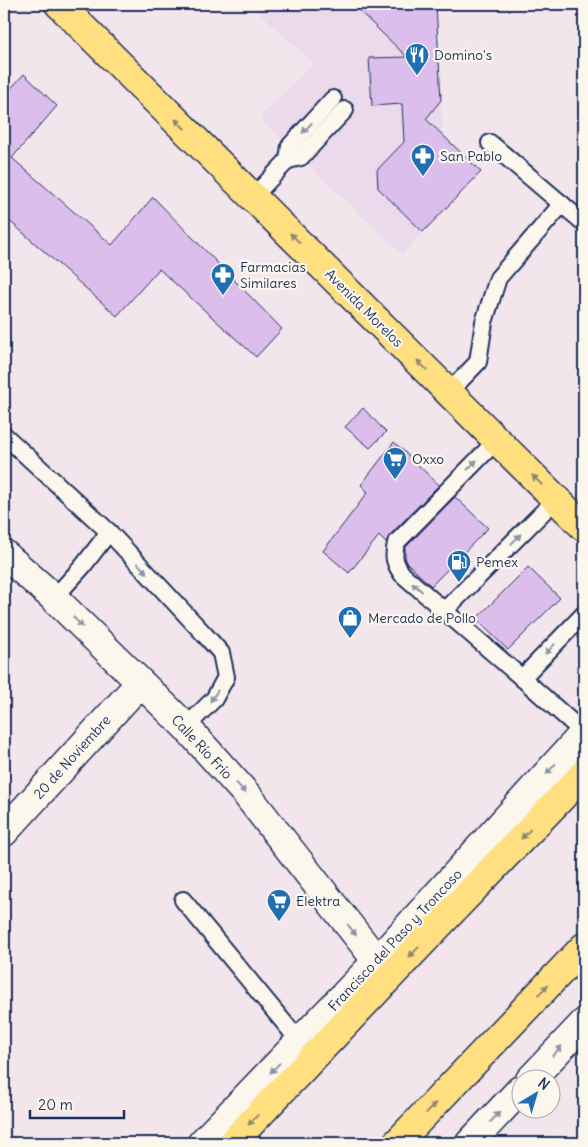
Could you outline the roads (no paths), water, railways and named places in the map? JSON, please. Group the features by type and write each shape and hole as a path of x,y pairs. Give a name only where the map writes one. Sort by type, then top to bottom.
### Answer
{"main road":[{"name":"Avenida Morelos","path":"59,4 584,527"},
{"name":"Francisco del Paso y Troncoso","path":"232,1143 584,774"},
{"path":"397,1143 584,947"}],"street":[{"name":"Calle Río Frío","path":"4,554 54,598 186,727 247,795 377,961"},
{"name":"20 de Noviembre","path":"4,832 140,683"},
{"name":"Francisco del Paso y Troncoso","path":"202,1143 377,961 584,733"},
{"path":"539,1070 584,1023"},
{"path":"470,1143 510,1101"}],"lane":[{"path":"253,197 288,160 301,157 339,105"},
{"path":"490,143 584,224"},
{"path":"449,392 478,362 484,322 498,278 562,204"},
{"path":"4,435 109,532 221,653 226,677 214,699 186,727"},
{"path":"497,440 396,543 393,555 402,574 584,733"},
{"path":"444,611 556,499"},
{"path":"54,598 83,566 109,532"},
{"path":"522,678 584,614"},
{"path":"183,900 300,1042"}],"place":[{"name":"Domino's","path":"417,76"},
{"name":"San Pablo","path":"423,177"},
{"name":"Farmacias Similares","path":"223,296"},
{"name":"Oxxo","path":"395,480"},
{"name":"Pemex","path":"459,583"},
{"name":"Mercado de Pollo","path":"350,639"},
{"name":"Elektra","path":"279,922"}]}
